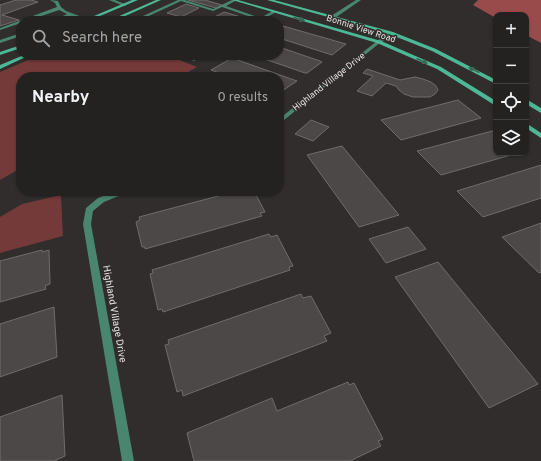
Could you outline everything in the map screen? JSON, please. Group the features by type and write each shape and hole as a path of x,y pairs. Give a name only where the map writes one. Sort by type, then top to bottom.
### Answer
{"main road":[{"path":"98,16 136,0"},
{"path":"122,16 159,0"},
{"name":"Bonnie View Road","path":"235,0 379,42 438,68 493,102"},
{"name":"Bonnie View Road","path":"269,0 391,33 434,50 493,80"},
{"path":"0,54 16,48"},
{"path":"0,67 16,60"},
{"path":"529,103 541,111"},
{"path":"529,127 541,136"}],"street":[{"path":"52,0 57,2 59,8 76,16"},
{"path":"111,0 125,4"},
{"path":"145,16 181,0 213,10 235,0"},
{"path":"333,18 359,0"},
{"path":"145,6 159,10"},
{"path":"222,6 248,16"},
{"path":"36,16 59,8"},
{"path":"266,16 274,12"},
{"path":"66,16 71,14"},
{"path":"0,29 16,23"},
{"name":"Highland Village Drive","path":"284,118 391,33"},
{"path":"0,42 16,36"},
{"name":"Highland Village Drive","path":"111,196 101,200 89,210 87,224 128,461"}],"shaded area":[{"path":"478,0 541,0 541,43 529,37 529,12 493,12 493,16 473,5"},
{"path":"28,60 180,60 197,67 188,72 16,72 16,171 0,180 0,72"},
{"path":"61,196 63,236 0,253 0,217 22,204"}],"building":[{"path":"16,0 31,0 38,2 2,15 16,19 16,21 0,26 0,5"},
{"path":"188,0 205,0 222,5 216,8"},
{"path":"186,4 199,8 183,16 167,13"},
{"path":"224,12 238,16 216,16"},
{"path":"284,26 346,44 332,55 284,40"},
{"path":"284,49 322,62 305,73 267,60 284,60"},
{"path":"228,60 238,60 272,72 216,72 211,70"},
{"path":"367,69 400,80 415,77 423,79 431,82 438,90 430,97 413,97 404,94 396,86 386,83 372,96 357,91 373,76 363,73"},
{"path":"284,76 297,81 284,90"},
{"path":"458,100 481,118 401,140 381,120"},
{"path":"311,120 329,127 313,141 295,134"},
{"path":"493,131 493,156 508,156 441,175 417,151"},
{"path":"342,146 399,215 359,227 307,155"},
{"path":"541,165 541,198 483,217 457,191"},
{"path":"218,196 257,196 265,212 260,213 262,216 145,249 145,247 142,247 136,222 140,220 139,217"},
{"path":"541,223 541,272 539,273 502,237"},
{"path":"408,227 426,249 386,263 369,239"},
{"path":"269,234 271,237 277,235 293,266 289,267 290,270 163,312 162,309 158,310 150,274 153,273 152,270"},
{"path":"42,250 42,252 49,250 50,284 45,286 46,289 0,302 0,261"},
{"path":"438,262 538,384 489,408 395,277"},
{"path":"301,294 303,298 311,296 331,333 324,336 327,341 183,396 182,390 177,392 165,345 169,344 168,340"},
{"path":"54,307 57,357 0,377 0,324"},
{"path":"348,382 349,385 354,383 383,439 378,441 381,446 350,461 194,461 187,433 272,398 277,411"},
{"path":"62,395 65,456 54,461 0,461 0,417"}]}
